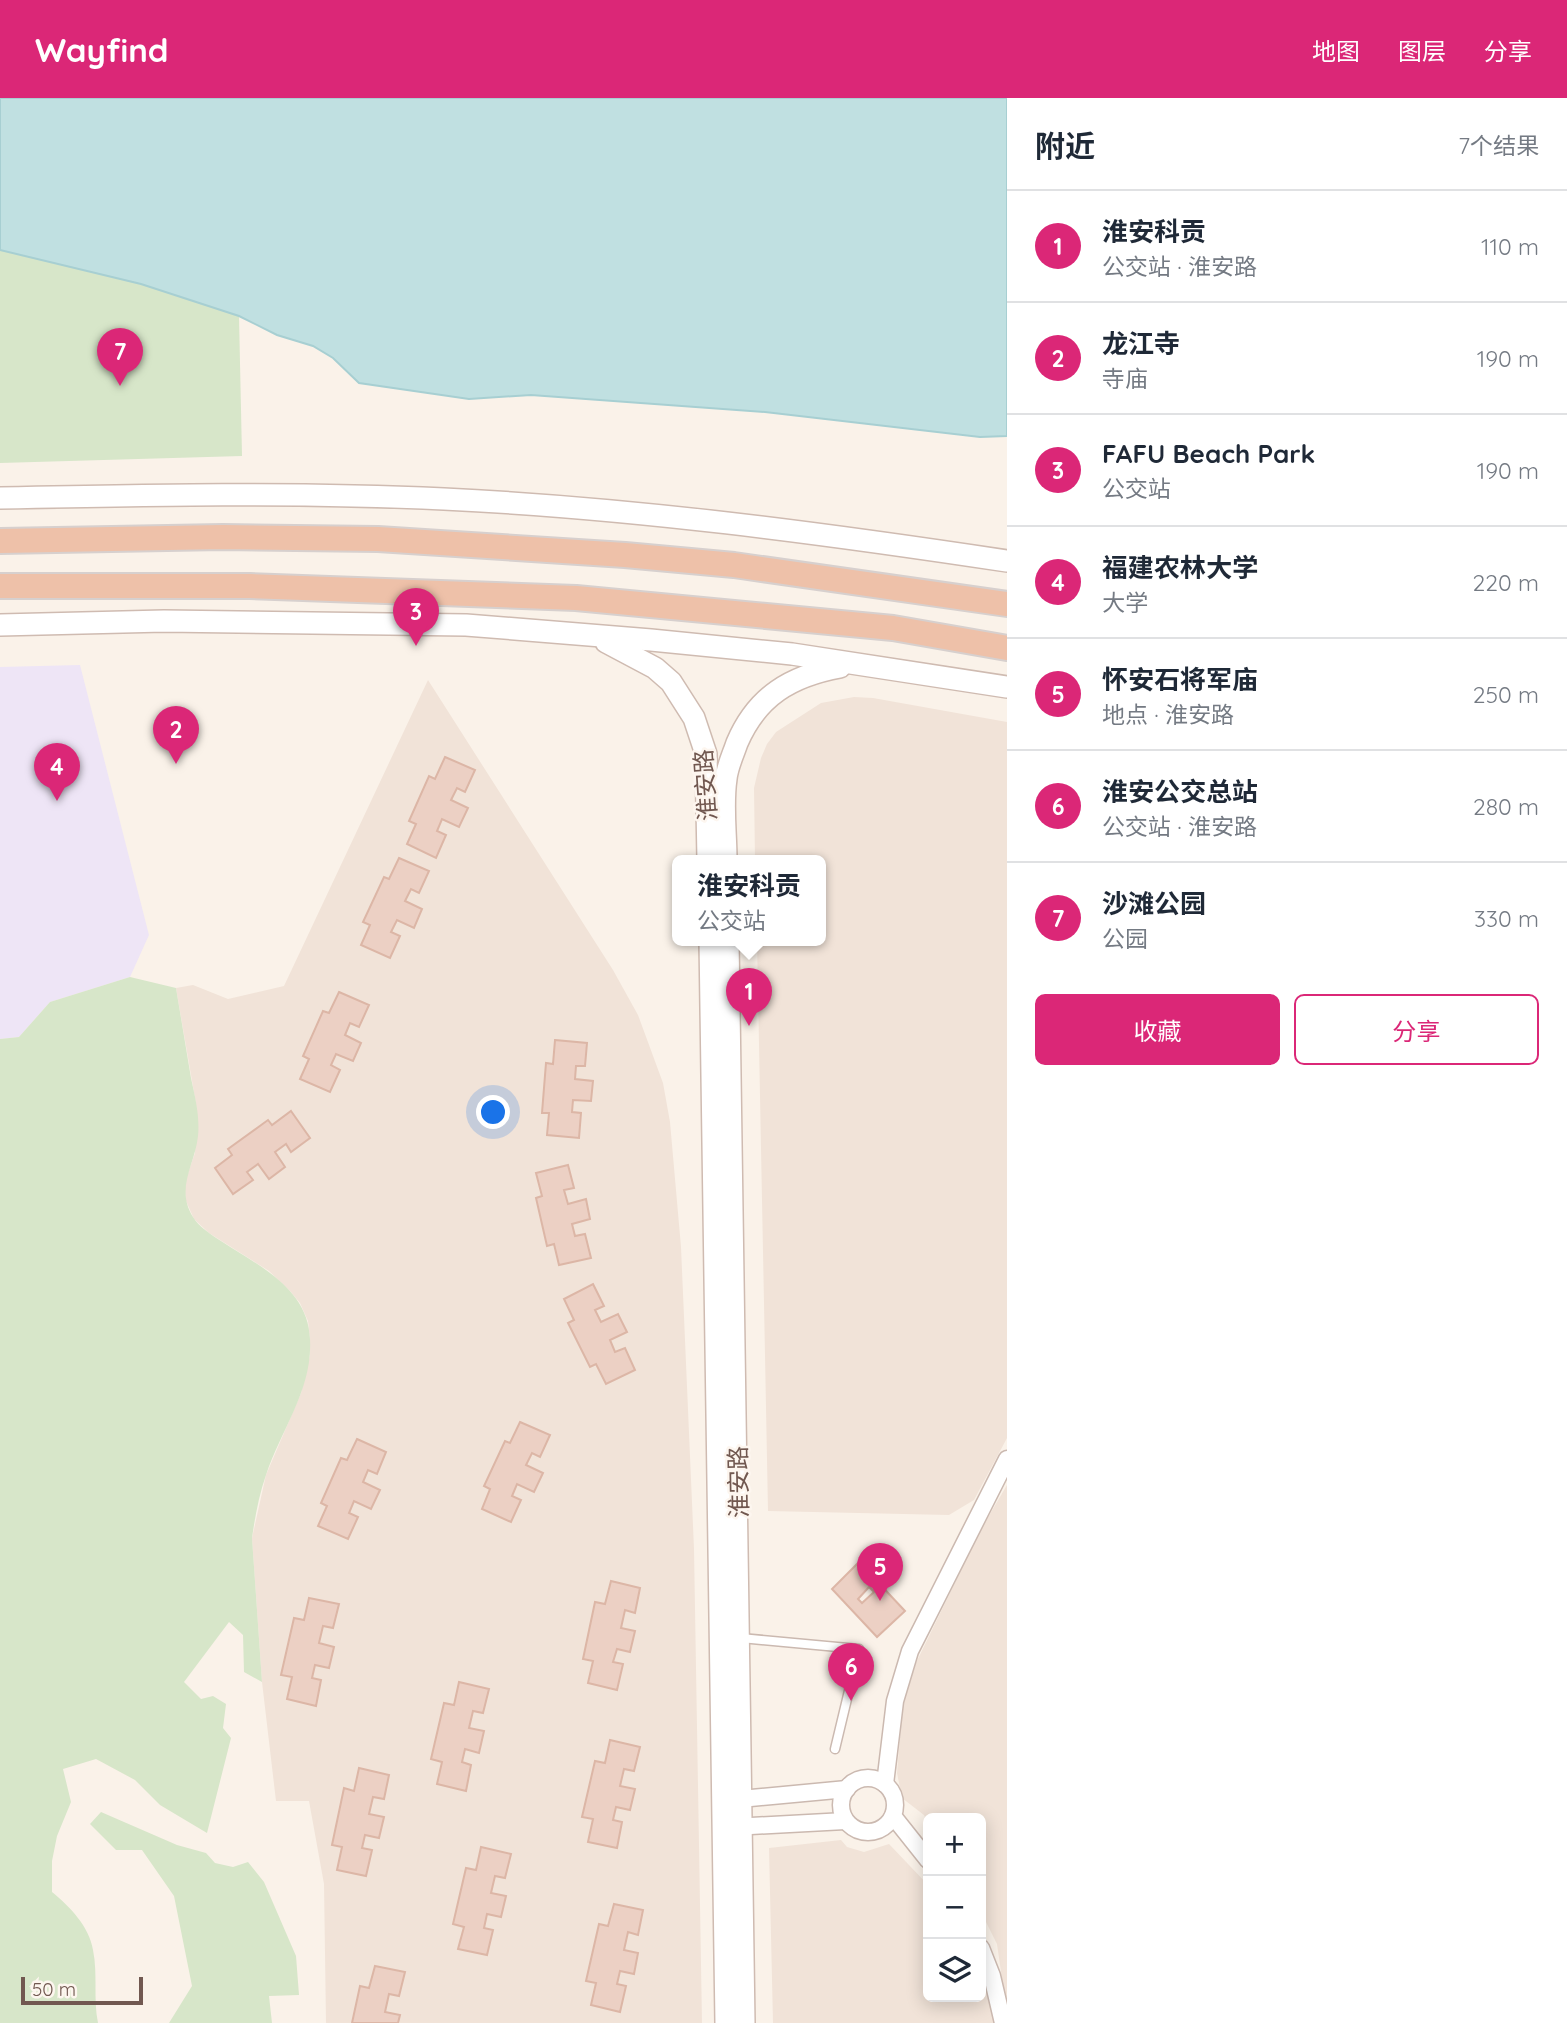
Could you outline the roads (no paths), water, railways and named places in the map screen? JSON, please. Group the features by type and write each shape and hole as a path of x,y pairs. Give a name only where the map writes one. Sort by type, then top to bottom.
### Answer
{"highway":[{"path":"0,541 223,537 379,539 734,565 1007,604"},
{"path":"0,586 250,586 576,598 893,628 1007,648"}],"main road":[{"path":"0,498 283,495 444,499 539,505 718,523 1007,561"},
{"path":"0,625 164,621 466,625 792,654 1007,687"},
{"name":"淮安路","path":"594,637 655,668 671,682 694,718 706,754 708,855"},
{"name":"淮安路","path":"726,855 726,776 742,733 759,705 797,679 817,671 859,664"},
{"name":"淮安路","path":"710,946 732,1800 726,2023"},
{"name":"淮安路","path":"728,946 739,1638 732,1800"},
{"name":"淮安路","path":"732,1827 744,2023"}],"street":[{"path":"846,1790 841,1806 845,1821 855,1829 872,1832 881,1829 893,1816 895,1799 886,1784 895,1701 910,1651 1007,1459"},
{"path":"732,1800 846,1790 860,1779 869,1778 886,1784"},
{"path":"893,1816 923,1854"},
{"path":"732,1827 845,1821"},
{"path":"986,1961 1003,2023"}],"lane":[{"path":"739,1638 859,1649 835,1749"}],"water":[{"path":"0,98 1007,98 1007,436 980,437 765,412 531,395 469,399 359,383 333,358 313,346 277,335 239,316 141,284 0,250"}],"place":[{"name":"沙滩公园","path":"120,386"},
{"name":"FAFU Beach Park","path":"416,646"},
{"name":"龙江寺","path":"176,764"},
{"name":"福建农林大学","path":"57,801"},
{"name":"淮安科贡","path":"749,1026"},
{"name":"怀安石将军庙","path":"880,1601"},
{"name":"淮安公交总站","path":"851,1701"}]}
